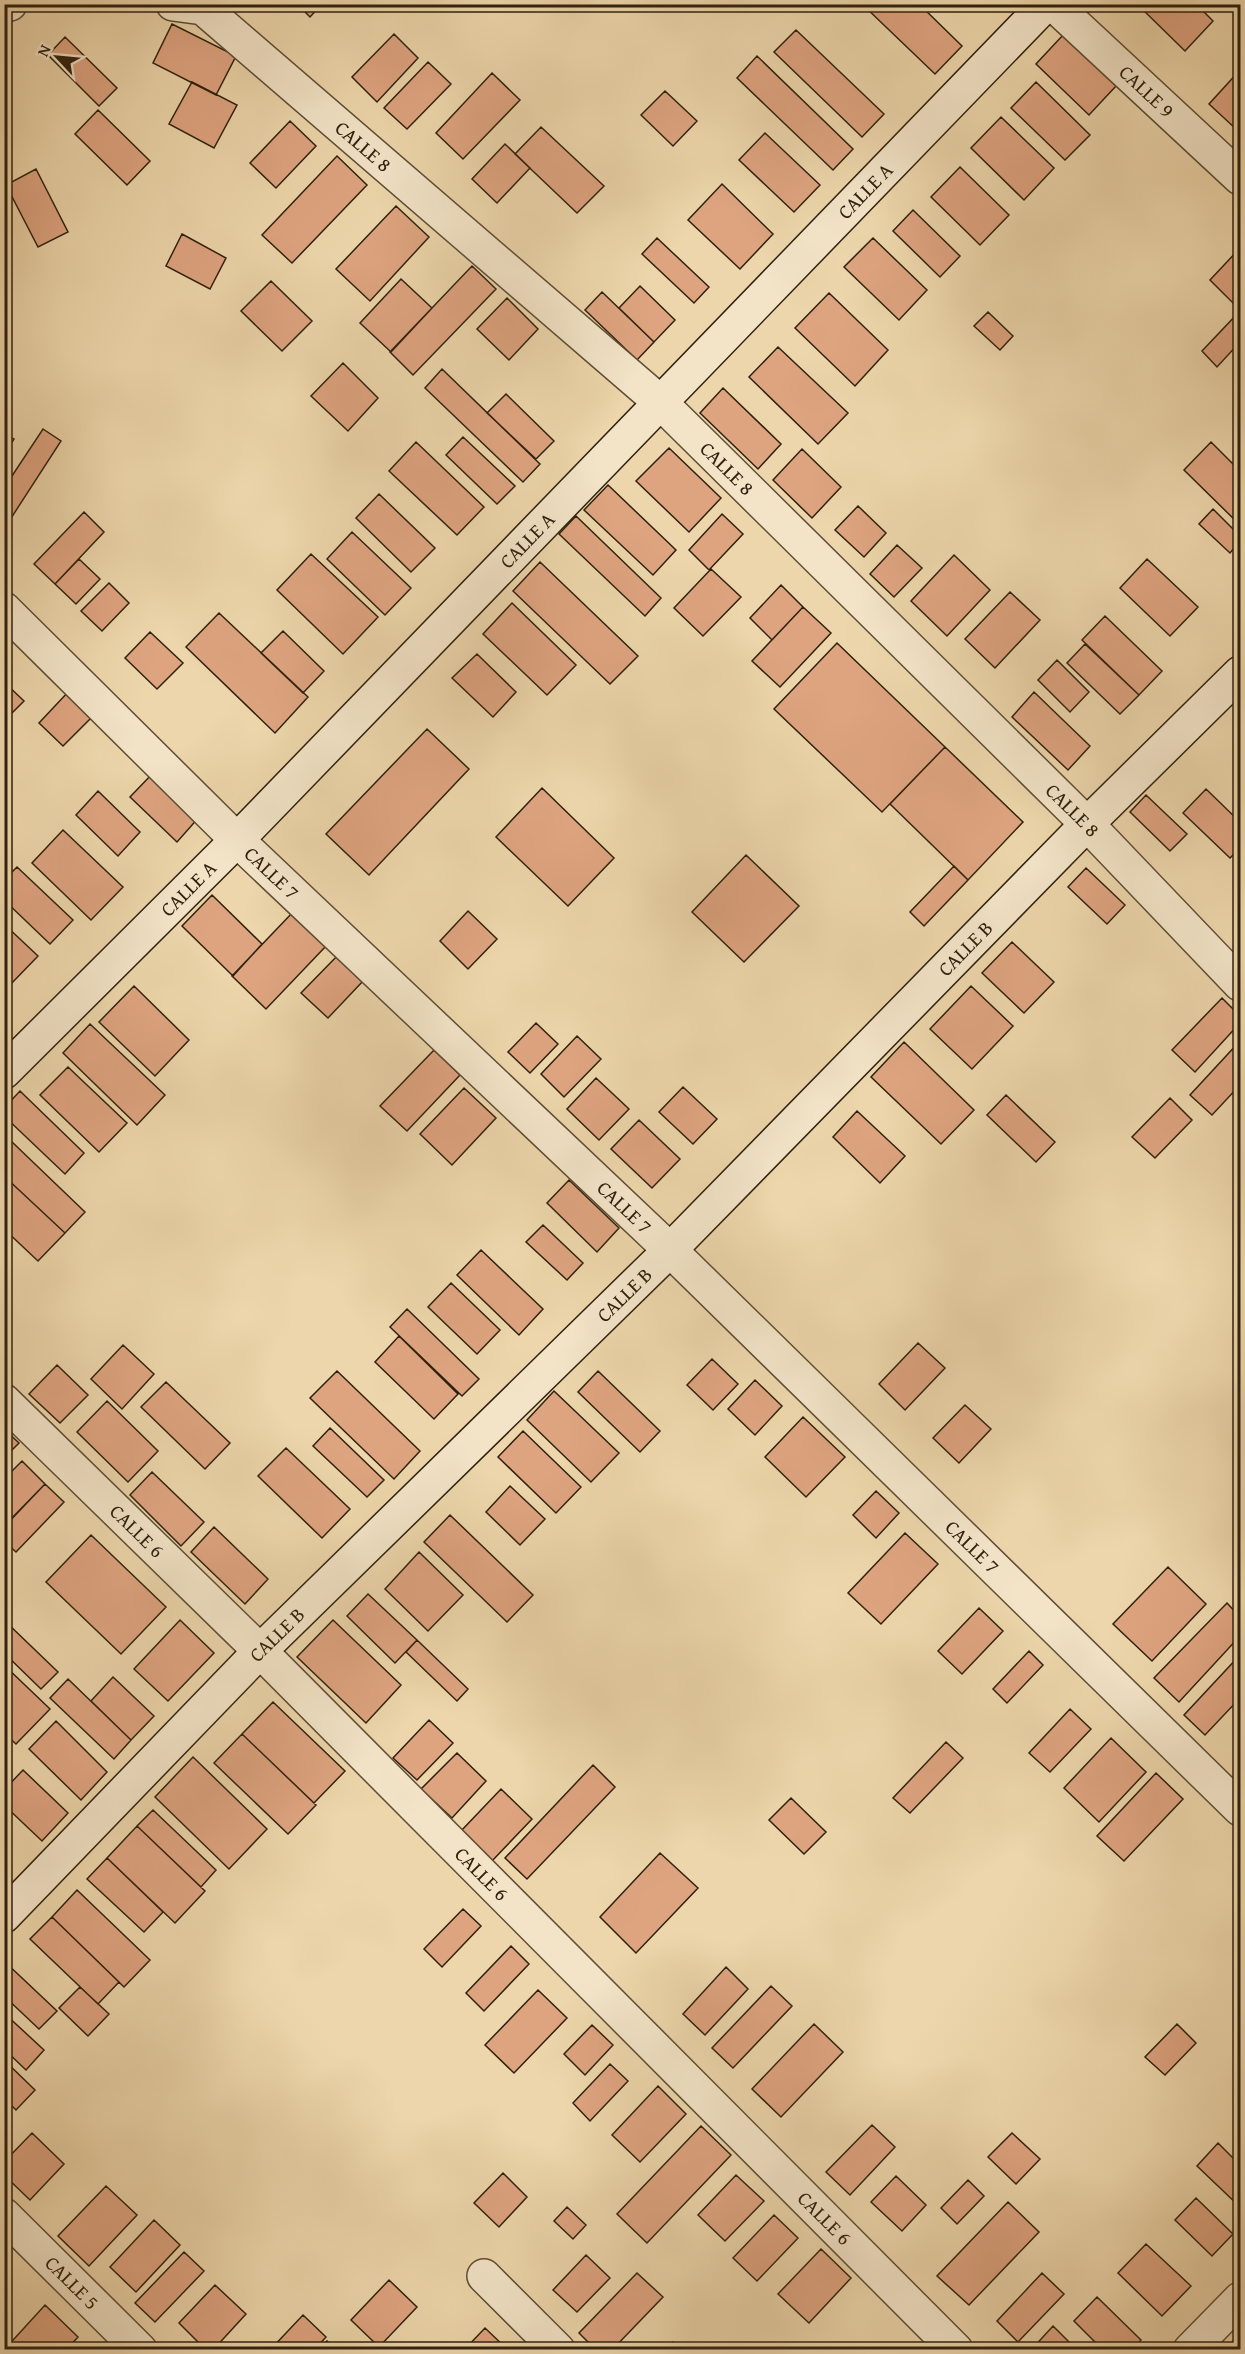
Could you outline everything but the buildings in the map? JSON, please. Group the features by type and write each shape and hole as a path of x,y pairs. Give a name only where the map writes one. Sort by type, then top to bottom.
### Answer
{"street":[{"path":"4,5 10,4"},
{"name":"CALLE 8","path":"173,4 203,9 660,402 1087,824 1240,984"},
{"name":"CALLE A","path":"4,1072 237,840 1046,4"},
{"name":"CALLE 9","path":"1053,4 1240,178"},
{"name":"CALLE 7","path":"4,609 237,840 670,1250 1240,1809"},
{"name":"CALLE B","path":"4,1916 260,1650 670,1250 1087,824 1240,673"},
{"name":"CALLE 6","path":"4,1401 260,1650 956,2349"},
{"name":"CALLE 5","path":"4,2214 140,2349"},
{"path":"484,2276 558,2349"},
{"path":"1190,2349 1240,2300"}]}
